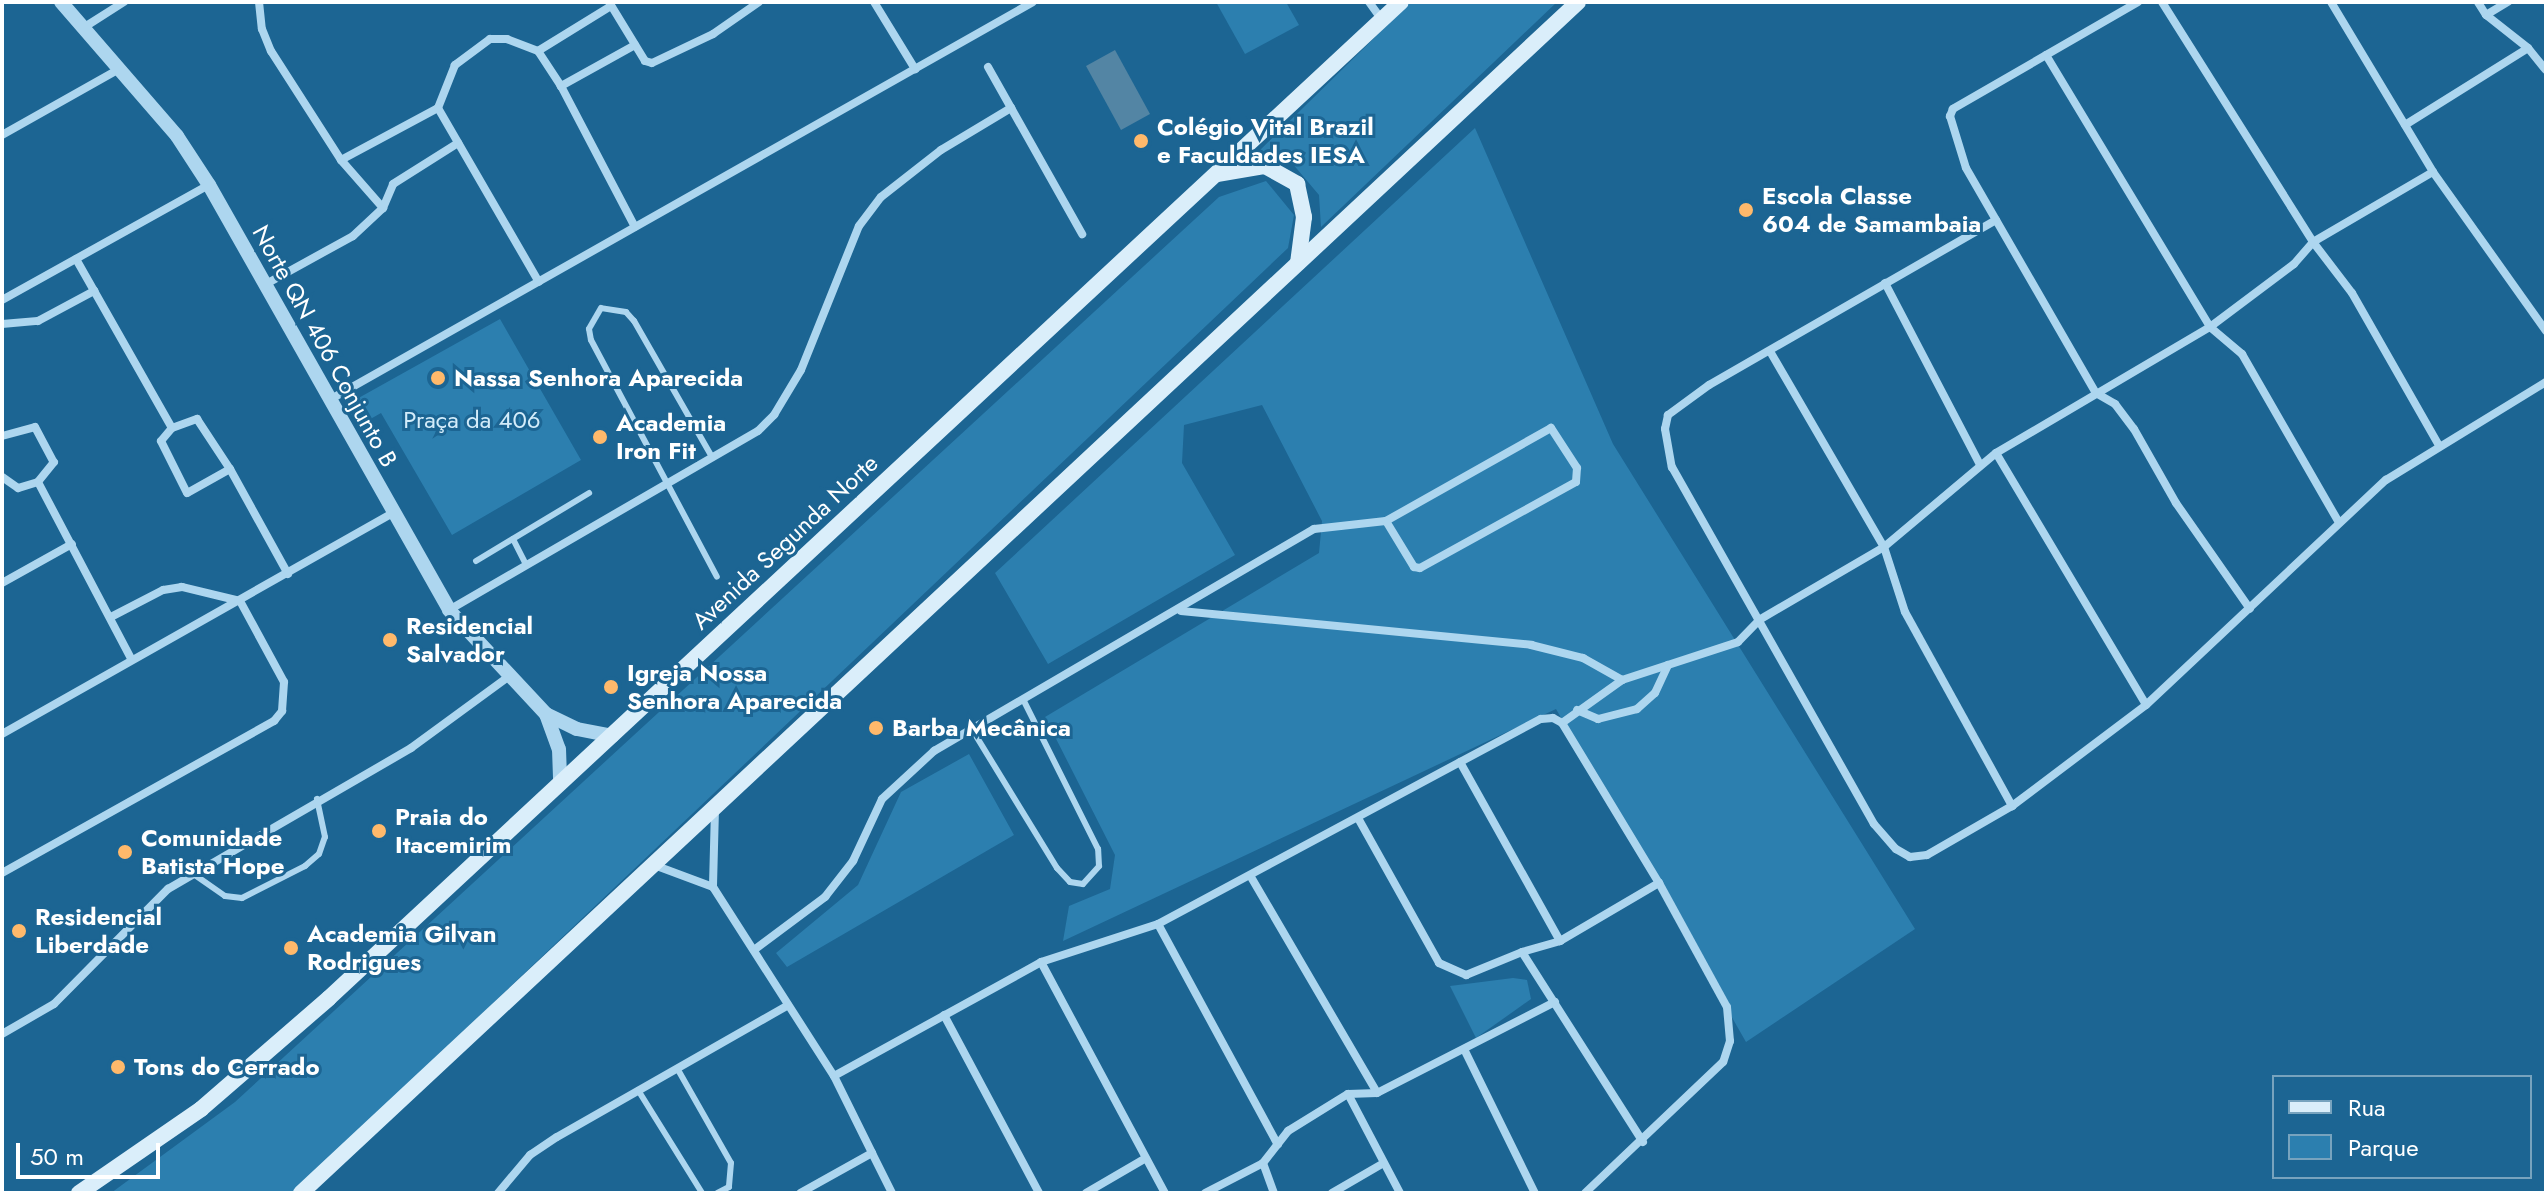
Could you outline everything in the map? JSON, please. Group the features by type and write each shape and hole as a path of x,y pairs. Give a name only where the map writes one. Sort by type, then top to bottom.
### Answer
{"main road":[{"name":"Avenida Segunda Norte","path":"79,1193 206,1105 612,736 1401,2"},
{"path":"301,1193 715,802 787,744 1578,2"},
{"path":"1214,174 1265,166 1297,184 1304,217 1298,263"}],"street":[{"name":"Norte QN 406 Conjunto B","path":"61,2 177,136 209,185 449,610 512,673 546,714 559,749 560,782"},
{"path":"83,28 124,2"},
{"path":"538,51 610,4 635,45 652,63 713,34 759,2"},
{"path":"874,2 915,69"},
{"path":"1007,2 1013,13"},
{"path":"331,399 1033,2"},
{"path":"1369,2 1382,20"},
{"path":"2138,2 1953,109 1950,116 1966,168 2096,393 2115,404 2134,429 2176,503 2250,609"},
{"path":"2162,2 2313,242 2352,293 2438,444"},
{"path":"2331,2 2433,172 2546,331"},
{"path":"2478,2 2486,15 2528,48 2546,70"},
{"path":"2486,15 2508,2"},
{"path":"264,3 262,29 271,51 341,160 383,208"},
{"path":"341,160 438,108 455,65 490,39 507,39 538,51 561,86 635,227"},
{"path":"561,86 635,45"},
{"path":"2405,125 2528,48"},
{"path":"2046,55 2210,327 2226,335 2242,354 2338,521"},
{"path":"988,67 1082,234"},
{"path":"2,135 119,69"},
{"path":"438,108 539,282"},
{"path":"449,610 758,431 788,394 859,226 881,197 941,150 1011,108"},
{"path":"266,284 353,236 383,208 393,184 458,143"},
{"path":"1562,723 1622,680 1738,642 1759,620 1884,547 1996,453 2210,327 2294,264 2313,242 2433,172"},
{"path":"2,300 209,185"},
{"path":"1996,220 1680,404 1668,415 1665,429 1672,467 1874,824 1896,849 1910,857 1927,855 2012,806 2146,705 2250,609 2338,521 2438,444 2546,382"},
{"path":"76,259 172,428"},
{"path":"1885,283 1980,465"},
{"path":"2,324 38,321 94,291"},
{"path":"1771,353 1884,547 1905,612 2012,806"},
{"path":"230,469 192,492 183,491 161,446 172,428 200,421 230,469 288,574"},
{"path":"2,436 35,427 54,462 38,482 18,488 2,477"},
{"path":"754,950 825,897 845,874 894,784 934,751 1181,611 1314,529 1386,521 1551,428 1577,468 1576,482 1420,568 1414,567 1386,521"},
{"path":"1996,453 2146,705"},
{"path":"38,482 132,660"},
{"path":"2,734 394,512"},
{"path":"2,583 72,544"},
{"path":"2,873 274,721 282,711 284,682 240,601 182,587 163,590 111,617"},
{"path":"1181,611 1531,645 1583,658 1622,680"},
{"path":"1577,710 1598,719 1637,709 1655,693 1668,665"},
{"path":"2,1034 54,1004 149,906 192,873 411,748 512,673"},
{"name":"Norte QN 406 Conjunto B","path":"546,714 577,729 612,736"},
{"path":"834,1076 1041,962 1158,924 1251,877 1541,719 1562,723 1659,883 1727,1007 1730,1041 1723,1062 1643,1142 1585,1193"},
{"path":"1460,762 1560,941"},
{"path":"715,802 713,887 834,1076 892,1193"},
{"path":"1358,818 1439,963 1466,975 1522,952 1560,941 1659,883"},
{"path":"650,863 713,887"},
{"path":"1251,877 1377,1093"},
{"path":"1158,924 1278,1145"},
{"path":"1522,952 1643,1142"},
{"path":"1041,962 1165,1193"},
{"path":"1205,1193 1263,1163 1288,1131 1348,1094 1377,1093 1555,1002"},
{"path":"498,1193 530,1155 788,1005"},
{"path":"944,1015 1039,1193"},
{"path":"1464,1049 1535,1193"},
{"path":"1348,1094 1382,1164 1400,1193"},
{"path":"800,1193 872,1153"},
{"path":"1086,1193 1146,1158"},
{"path":"1263,1163 1274,1193"},
{"path":"1332,1193 1382,1164"}],"lane":[{"path":"712,457 634,321 626,312 601,308 589,329 591,340 664,485 717,577"},
{"path":"476,561 589,493"},
{"path":"513,539 526,565"},
{"path":"973,731 1057,868 1070,882 1083,884 1099,866 1098,849 1024,701"},
{"path":"192,873 225,896 242,898 305,866 319,854 325,837 317,799"},
{"path":"677,1068 731,1163 729,1187 717,1193"},
{"path":"638,1090 702,1193"}],"green space":[{"path":"1216,2 1286,2 1299,25 1245,54"},
{"path":"1411,2 1557,2 1321,227 1319,195 1286,156 1256,154"},
{"path":"1475,128 1613,444 1915,929 1746,1042 1556,709 1063,941 1069,906 1110,889 1115,855 1045,717 1319,553 1322,521 1262,405 1184,425 1182,463 1235,555 1048,664 995,573"},
{"path":"1266,181 1294,215 1288,248 293,1193 111,1193 235,1102 1219,197"},
{"name":"Praça da 406","path":"500,319 581,460 452,535 381,413 358,426 346,405"},
{"path":"969,754 1014,835 787,967 776,953 858,885 901,792"},
{"path":"1513,978 1527,980 1531,999 1476,1038 1450,986"}],"shaded area":[{"path":"1115,50 1150,114 1121,130 1086,66"}],"place":[{"name":"Colégio Vital Brazil e Faculdades IESA","path":"1141,141"},
{"name":"Escola Classe 604 de Samambaia","path":"1746,210"},
{"name":"Nassa Senhora Aparecida","path":"438,378"},
{"name":"Academia Iron Fit","path":"600,437"},
{"name":"Residencial Salvador","path":"390,640"},
{"name":"Igreja Nossa Senhora Aparecida","path":"611,687"},
{"name":"Barba Mecânica","path":"876,728"},
{"name":"Praia do Itacemirim","path":"379,831"},
{"name":"Comunidade Batista Hope","path":"125,852"},
{"name":"Residencial Liberdade","path":"19,931"},
{"name":"Academia Gilvan Rodrigues","path":"291,948"},
{"name":"Tons do Cerrado","path":"118,1067"}]}
